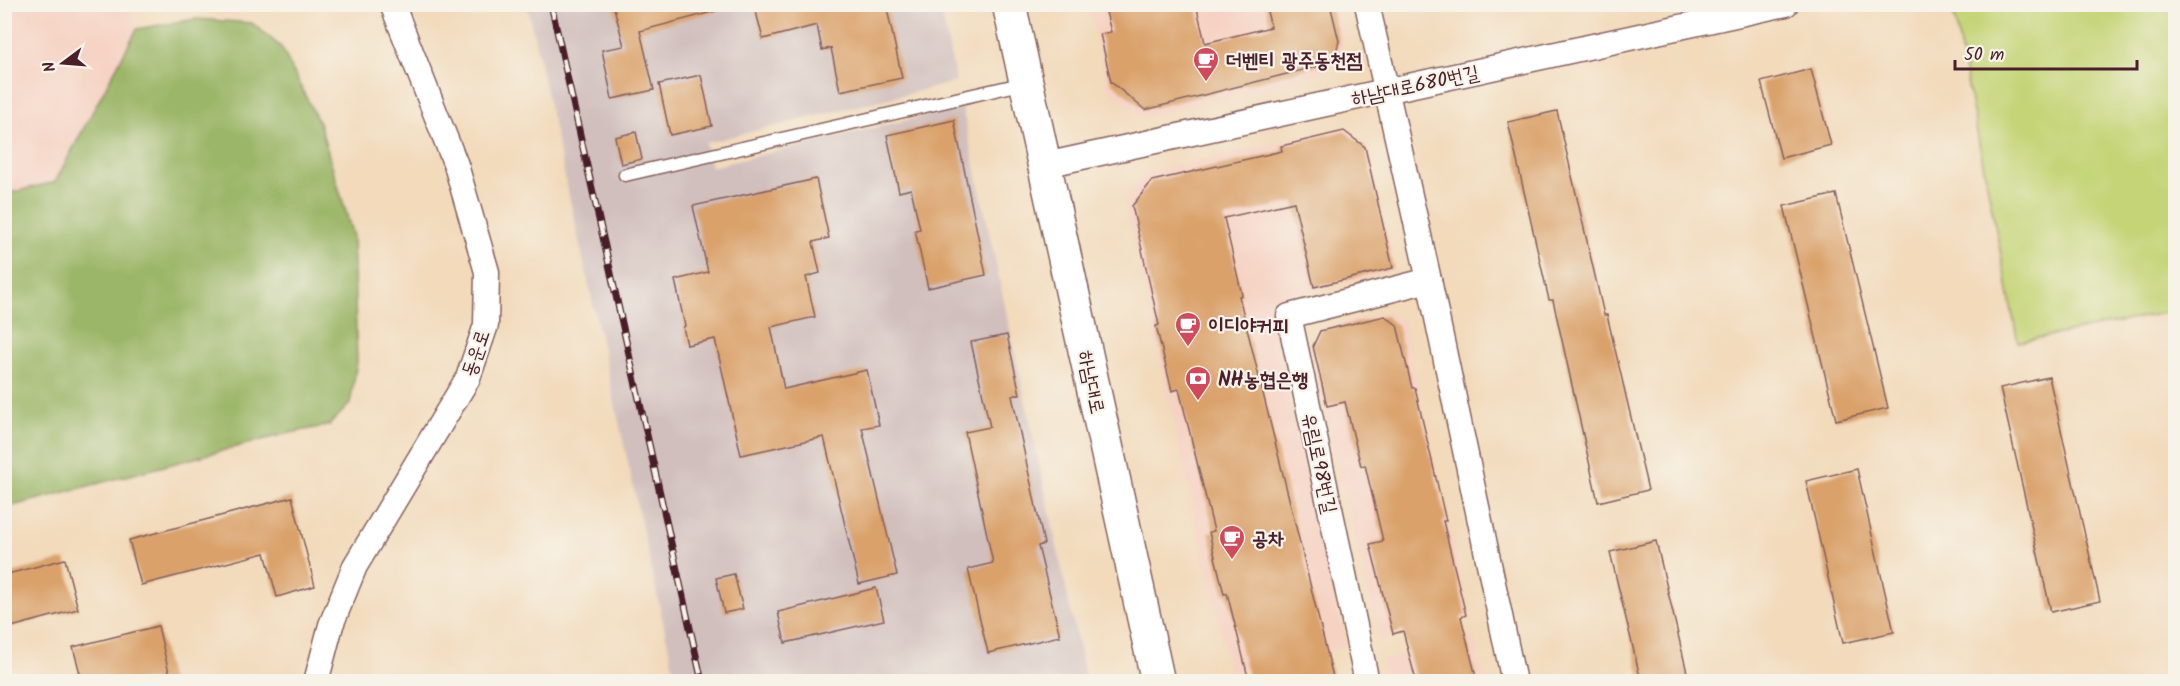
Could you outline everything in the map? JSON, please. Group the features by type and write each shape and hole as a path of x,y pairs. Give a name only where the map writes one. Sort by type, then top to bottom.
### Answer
{"main road":[{"name":"하남대로","path":"1009,4 1158,681"}],"street":[{"name":"동운로","path":"316,681 331,625 356,566 468,378 486,325 488,272 456,165 392,4"},
{"path":"1367,4 1515,681"},
{"name":"하남대로680번길","path":"1045,165 1786,4"},
{"name":"유림로98번길","path":"1366,681 1289,316 1429,280"}],"lane":[{"path":"626,175 1026,83"}],"shaded area":[{"path":"1202,4 1203,8 1216,4 1334,5 1344,44 1338,58 1327,72 1143,118 1108,90 1089,5"},
{"path":"4,5 130,5 137,29 55,182 5,194"},
{"path":"527,5 940,5 956,82 705,143 711,167 962,107 1086,681 676,681"},
{"path":"1343,128 1365,142 1396,270 1268,303 1347,647 1230,674 1124,199 1144,173"},
{"path":"1388,312 1403,321 1470,617 1380,640 1309,346 1319,328"},
{"path":"1474,637 1484,681 1387,681 1382,660"}],"green space":[{"path":"1952,5 2175,5 2175,311 2018,342"},
{"path":"196,19 252,23 281,47 320,125 353,236 357,362 350,404 329,425 285,434 5,508 5,194 55,182 137,29"}],"building":[{"path":"613,4 715,4 716,11 640,31 654,90 612,99 602,50 624,46"},
{"path":"754,4 886,4 902,78 840,91 831,48 822,50 817,25 763,39"},
{"path":"1104,4 1196,4 1205,43 1271,27 1265,4 1330,4 1339,41 1336,53 1326,64 1145,110 1111,82 1100,34 1111,32"},
{"path":"1811,69 1831,145 1781,158 1761,82"},
{"path":"701,75 712,126 670,135 659,84"},
{"path":"1557,111 1604,315 1607,315 1648,490 1598,502 1553,300 1549,300 1508,122"},
{"path":"954,120 986,275 928,288 915,230 920,229 911,189 899,192 887,135"},
{"path":"1344,131 1365,147 1393,268 1314,287 1294,202 1224,218 1242,295 1239,296 1334,681 1249,681 1209,532 1214,531 1179,389 1172,391 1156,326 1159,325 1132,206 1152,181 1282,151 1281,146"},
{"path":"636,132 642,159 621,164 615,137"},
{"path":"816,179 829,238 813,242 820,273 806,277 815,317 771,327 784,389 867,370 879,425 862,428 897,575 859,584 824,437 741,455 715,339 687,345 675,280 708,272 693,206"},
{"path":"1836,194 1888,408 1836,420 1784,206"},
{"path":"1385,316 1397,325 1412,388 1415,388 1446,521 1443,521 1466,615 1461,617 1477,681 1416,681 1403,631 1393,634 1370,544 1383,541 1365,465 1361,466 1345,402 1327,406 1313,346 1320,331"},
{"path":"1007,335 1020,394 1012,396 1044,544 1038,546 1060,636 988,653 968,569 993,563 965,432 990,427 971,342"},
{"path":"2049,377 2100,601 2051,612 2000,388"},
{"path":"1857,469 1894,632 1843,643 1806,481"},
{"path":"292,497 315,586 277,597 265,553 141,585 129,540"},
{"path":"1656,541 1689,681 1641,681 1610,552"},
{"path":"65,559 78,609 4,629 4,575"},
{"path":"734,574 743,609 724,613 716,578"},
{"path":"876,588 884,620 785,643 778,612"},
{"path":"158,626 171,681 82,681 73,647"}],"railway":[{"path":"551,4 702,682"}],"place":[{"name":"더벤티 광주동천점","path":"1206,83"},
{"name":"이디야커피","path":"1188,348"},
{"name":"NH농협은행","path":"1198,402"},
{"name":"공차","path":"1232,561"}]}
